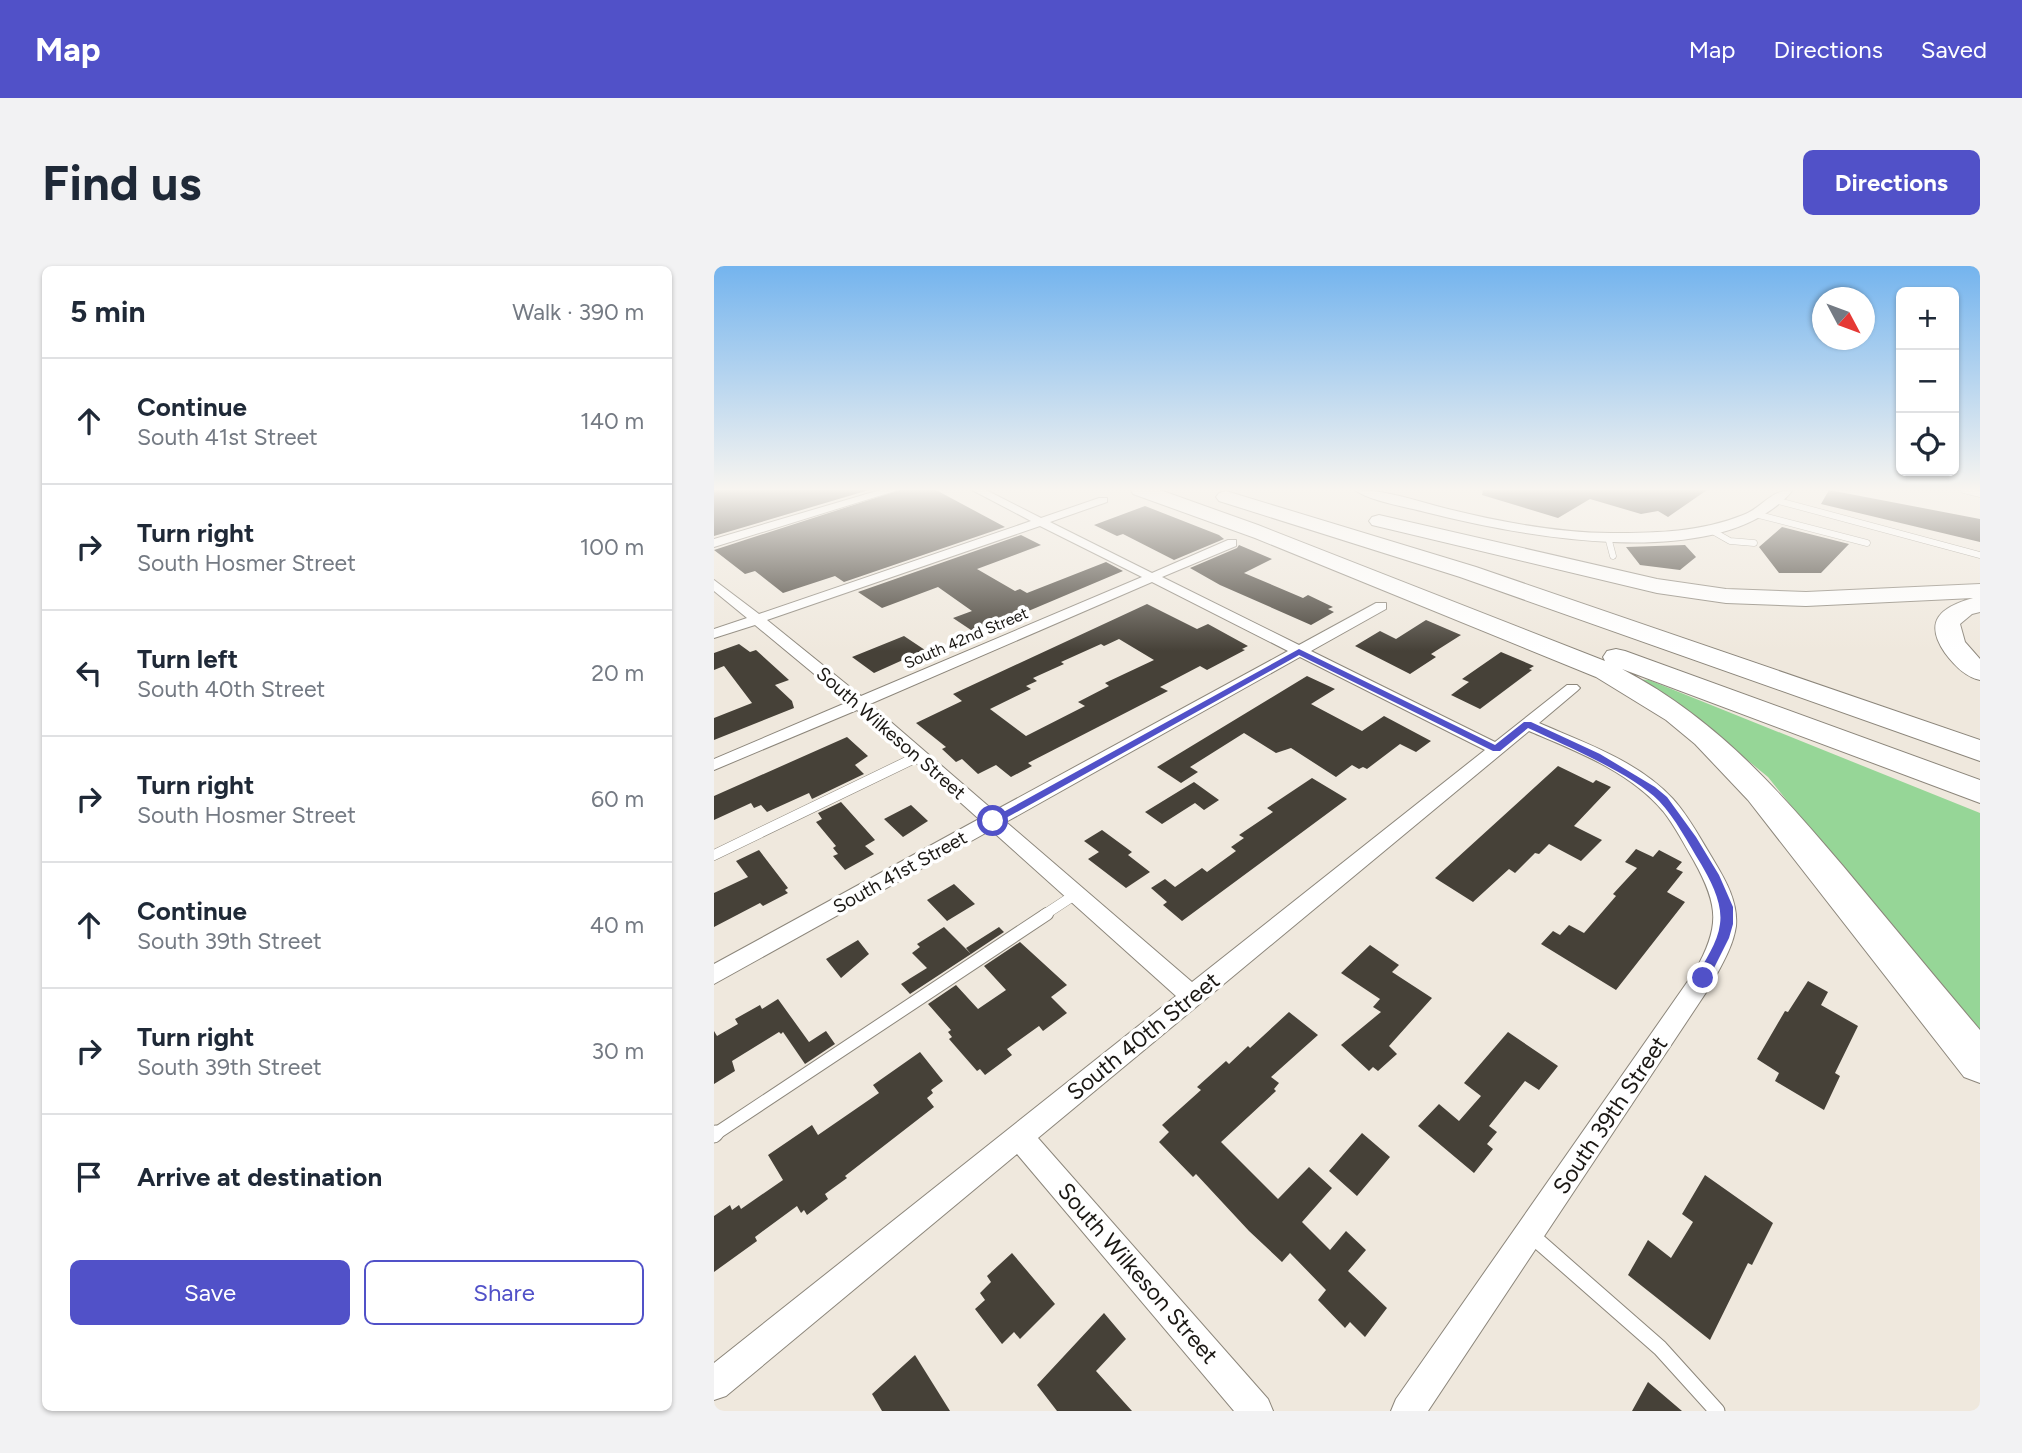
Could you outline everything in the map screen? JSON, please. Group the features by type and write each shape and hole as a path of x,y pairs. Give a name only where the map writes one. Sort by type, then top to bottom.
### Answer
{"highway":[{"path":"1261,543 1606,671 1635,685 1690,723 1754,782 1980,1063"},
{"path":"1264,543 1686,681 1980,792"},
{"path":"1377,543 1468,572 1980,751"},
{"path":"1451,543 1526,567 1980,726"},
{"path":"1475,543 1645,583 1726,596 1806,599 1980,591"},
{"path":"1980,604 1959,609 1950,616 1946,627 1948,639 1956,652 1980,672"}],"street":[{"path":"714,634 977,543"},
{"path":"1083,543 1496,749"},
{"name":"South 42nd Street","path":"714,765 1153,578 1225,543"},
{"name":"South Wilkeson Street","path":"714,584 859,703 1192,996"},
{"name":"South 41st Street","path":"714,975 1381,606"},
{"name":"South 40th Street","path":"714,1384 1572,688"},
{"name":"South 39th Street","path":"1408,1411 1703,978 1723,938 1727,913 1722,895 1692,839 1668,807 1651,789 1620,769 1527,724"},
{"name":"South Wilkeson Street","path":"1019,1136 1256,1411"}],"lane":[{"path":"1610,543 1613,556"},
{"path":"1942,543 1980,555"},
{"path":"714,855 919,757"},
{"path":"714,1135 1076,894"},
{"path":"1530,1234 1660,1348 1717,1411"}],"green space":[{"path":"1634,679 1649,680 1980,813 1980,1033 1856,887 1768,777 1669,696"}],"building":[{"path":"734,543 957,543 844,582 835,576 783,593 755,571 745,574 714,550"},
{"path":"997,543 1041,545 977,569 1015,591 1020,589 1027,593 1106,562 1123,571 1012,618 971,630 953,618 972,611 938,587 882,608 858,592"},
{"path":"1142,543 1213,543 1174,560"},
{"path":"1763,543 1849,544 1821,573 1779,573 1759,547"},
{"path":"1239,545 1272,559 1244,573 1303,598 1308,595 1333,607 1328,609 1334,612 1311,625 1220,585 1190,568"},
{"path":"1685,545 1696,557 1680,570 1640,565 1626,547"},
{"path":"1147,604 1197,629 1208,624 1248,646 1207,670 1200,666 1160,687 1168,691 1028,763 1032,766 1011,777 996,765 978,774 962,759 956,762 942,749 946,747 916,723 962,701 953,694","holes":["1119,639 1154,660 1105,683 1109,686 1078,702 1085,706 1026,736 990,709 1031,689 1026,686 1037,681 1033,678 1101,644 1104,646"]},
{"path":"1426,620 1461,635 1431,654 1436,657 1410,674 1355,646 1380,631 1396,639"},
{"path":"904,636 925,650 874,673 852,657"},
{"path":"739,644 750,652 756,650 789,680 775,685 792,701 794,708 714,740 714,718 752,703 724,666 714,670 714,653"},
{"path":"1501,652 1534,666 1529,669 1532,670 1480,709 1451,695 1469,682 1462,679"},
{"path":"1307,676 1335,689 1311,704 1362,731 1384,716 1431,741 1416,752 1400,744 1367,769 1352,765 1336,777 1291,748 1276,753 1244,733 1190,767 1198,772 1181,783 1157,767"},
{"path":"847,737 868,756 855,765 864,774 812,799 809,793 767,812 761,805 754,808 751,803 714,820 714,796"},
{"path":"1558,766 1593,783 1596,780 1611,787 1574,826 1602,840 1581,861 1549,844 1539,854 1535,853 1515,873 1509,869 1473,902 1435,878"},
{"path":"1312,778 1347,799 1182,921 1163,905 1167,902 1151,888 1165,879 1175,887 1202,868 1207,872 1236,851 1231,847 1244,838 1239,835 1273,812 1267,808"},
{"path":"1194,782 1219,800 1204,810 1195,803 1162,824 1145,812"},
{"path":"841,802 875,840 865,846 874,854 845,870 833,856 838,854 833,848 836,846 816,822 822,819 818,813"},
{"path":"911,805 928,821 903,837 884,819"},
{"path":"1102,830 1132,852 1128,855 1150,872 1126,888 1088,859 1099,852 1084,841"},
{"path":"1636,849 1653,857 1659,850 1682,862 1676,869 1683,872 1667,892 1685,902 1616,990 1541,944 1553,931 1560,935 1569,925 1584,933 1616,896 1613,894 1637,868 1625,862"},
{"path":"759,850 788,888 785,890 788,893 763,906 760,903 714,927 714,893 748,877 736,861"},
{"path":"954,884 975,904 947,921 927,900"},
{"path":"944,927 971,954 910,994 901,984 927,968 912,953 920,947 917,944"},
{"path":"999,927 1004,932 971,954 966,948"},
{"path":"858,940 869,954 841,978 826,959"},
{"path":"1020,942 1067,985 1051,997 1067,1013 1043,1031 1039,1026 1007,1049 1012,1055 985,1075 980,1069 977,1071 949,1039 952,1037 948,1032 951,1030 928,1004 956,985 978,1009 1006,990 984,966"},
{"path":"1370,945 1399,965 1392,972 1432,998 1389,1046 1397,1054 1378,1071 1373,1067 1369,1071 1341,1045 1381,1012 1373,1007 1380,999 1341,973"},
{"path":"1808,981 1828,992 1821,1005 1858,1026 1835,1073 1840,1076 1824,1110 1775,1081 1779,1073 1757,1059 1785,1011 1788,1012"},
{"path":"778,999 809,1042 826,1031 835,1044 805,1064 783,1032 779,1032 732,1061 735,1071 714,1084 714,1031 717,1036 738,1024 735,1019 760,1005 762,1009"},
{"path":"1289,1012 1318,1035 1271,1077 1279,1083 1274,1089 1276,1091 1221,1142 1278,1199 1309,1167 1332,1188 1302,1222 1330,1250 1346,1231 1366,1250 1348,1271 1387,1308 1365,1337 1350,1322 1345,1328 1318,1300 1326,1290 1290,1253 1282,1262 1196,1174 1193,1177 1159,1142 1169,1132 1162,1125 1201,1090 1197,1087 1226,1061 1229,1064 1248,1046 1250,1048"},
{"path":"1508,1032 1558,1066 1539,1090 1525,1081 1489,1126 1497,1132 1487,1144 1493,1149 1474,1173 1418,1126 1439,1104 1459,1121 1481,1096 1464,1083"},
{"path":"920,1052 943,1081 931,1090 933,1093 927,1098 934,1107 845,1176 847,1178 825,1194 828,1199 807,1215 804,1210 801,1213 797,1206 755,1237 757,1241 714,1272 714,1216 730,1205 732,1210 739,1205 741,1209 783,1180 768,1155 812,1125 818,1135 879,1093 873,1085"},
{"path":"1362,1133 1390,1157 1357,1196 1329,1171"},
{"path":"1705,1175 1773,1223 1752,1265 1748,1263 1710,1340 1628,1275 1648,1240 1671,1258 1693,1222 1682,1214"},
{"path":"1012,1253 1055,1304 1020,1339 1014,1332 1002,1344 975,1309 985,1300 980,1293 991,1282 987,1276"},
{"path":"1104,1313 1126,1339 1096,1371 1132,1411 1057,1411 1037,1385"},
{"path":"915,1355 950,1411 882,1411 872,1394"},
{"path":"1648,1382 1682,1411 1632,1411"}],"route":[{"path":"993,821 1299,651 1496,749 1527,724 1620,769 1651,789 1663,799 1692,839 1713,875 1726,907 1727,924 1723,938 1703,978"}]}
